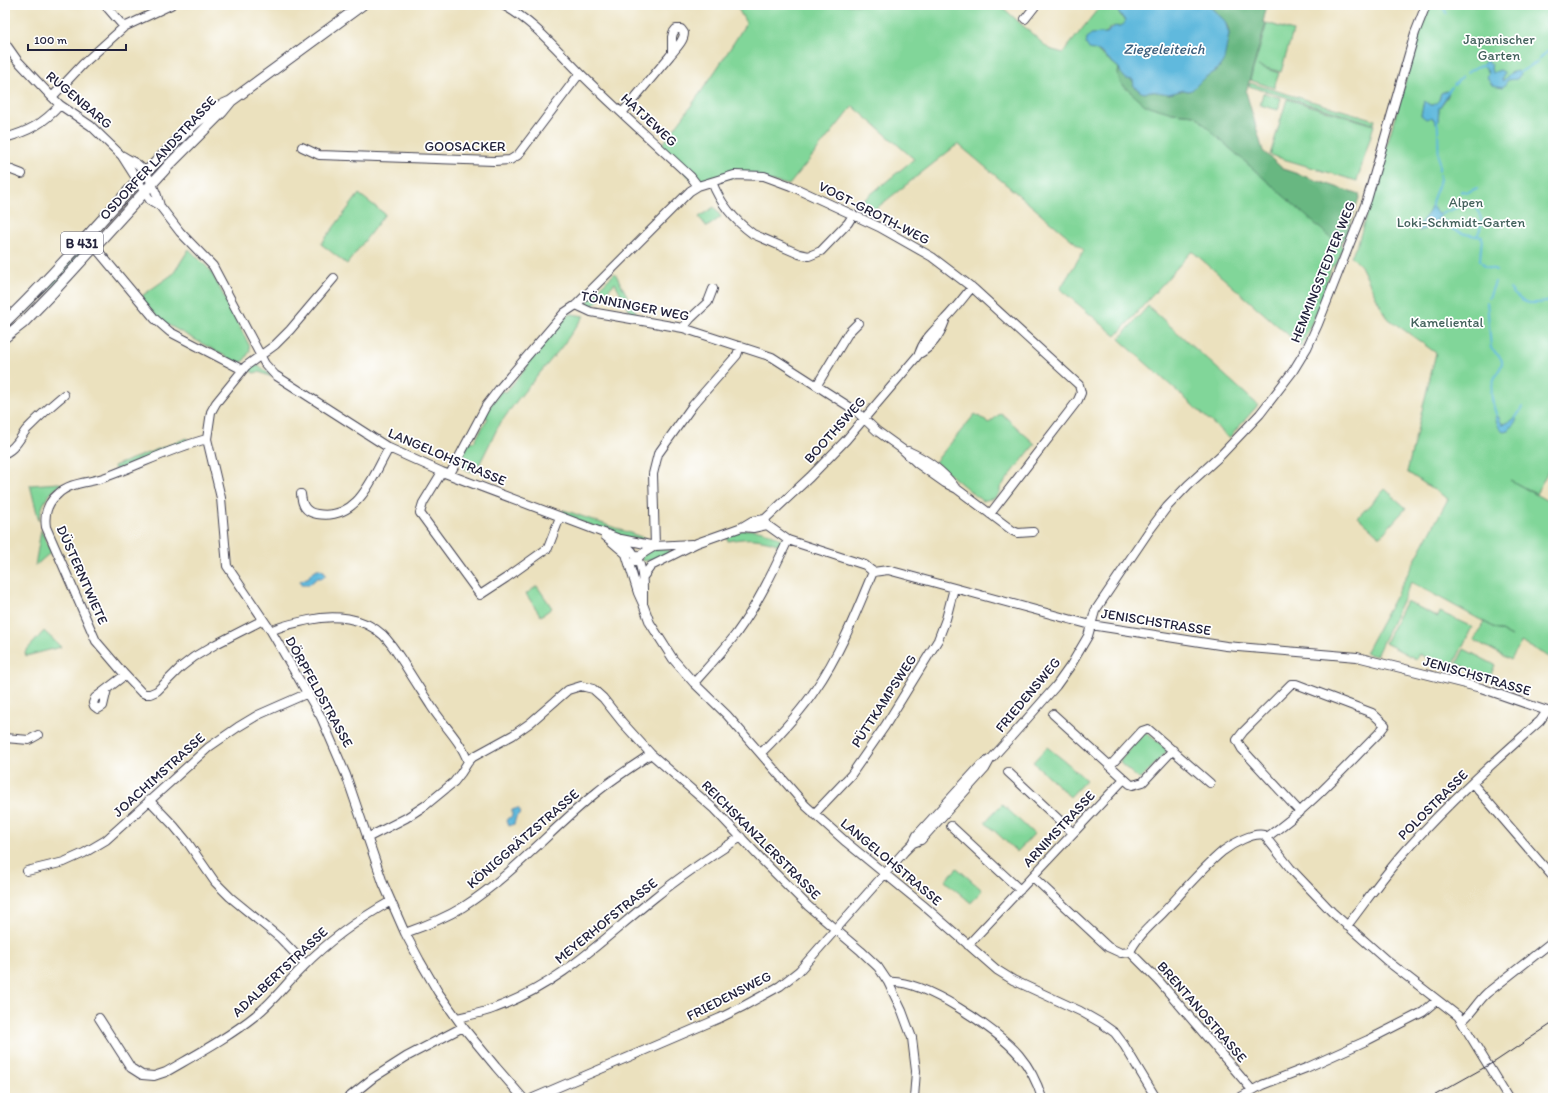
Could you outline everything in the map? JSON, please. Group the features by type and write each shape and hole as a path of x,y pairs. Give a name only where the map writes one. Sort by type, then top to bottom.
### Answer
{"main road":[{"name":"OSDORFER LANDSTRASSE","path":"5,337 34,312 144,192 231,101 362,5"},
{"name":"OSDORFER LANDSTRASSE","path":"5,322 49,279 145,173 196,123 218,106 231,101"}],"street":[{"path":"105,5 124,27"},
{"path":"52,97 83,64 124,27 171,5"},
{"path":"503,5 536,28 580,73"},
{"path":"1025,19 1036,5"},
{"name":"HEMMINGSTEDTER WEG","path":"1091,625 1095,611 1160,516 1177,496 1222,455 1260,414 1293,371 1307,348 1367,200 1415,33 1426,5"},
{"name":"RUGENBARG","path":"5,43 18,60 60,105 91,126 122,156 137,182"},
{"path":"622,113 672,53"},
{"name":"HATJEWEG","path":"580,73 691,177 698,186"},
{"name":"GOOSACKER","path":"302,148 319,155 494,161 510,160 518,155 580,73"},
{"path":"5,138 35,127 60,105"},
{"name":"RUGENBARG","path":"122,156 138,164 145,173"},
{"path":"5,165 9,169 22,174"},
{"name":"LANGELOHSTRASSE","path":"145,173 152,184 160,206"},
{"name":"VOGT-GROTH-WEG","path":"576,305 685,196 698,186 734,175 764,176 791,186 879,227 920,249 972,287 1077,383 1081,389 1078,400 990,514"},
{"name":"LANGELOHSTRASSE","path":"137,182 150,200 160,206 180,232 213,266 269,370 389,448 446,473 617,538 628,546 638,560 643,577 643,604"},
{"path":"712,182 721,202 753,234 804,256 813,255 821,250 853,215"},
{"path":"94,246 155,319 170,332 243,370"},
{"path":"260,355 275,345 290,330 334,278"},
{"name":"BOOTHSWEG","path":"766,522 821,466 864,419 919,354 936,340 945,319 972,287"},
{"path":"683,328 708,302 714,289"},
{"name":"TÖNNINGER WEG","path":"560,517 548,548 480,595 420,513 423,503 446,473 478,418 495,394 564,313 576,305 591,312 683,328 772,357 817,385 864,419 902,449 918,464 945,483 957,489 1018,533 1033,532"},
{"path":"817,385 849,332 858,323"},
{"path":"655,546 653,474 658,454 693,405 737,355 740,346"},
{"name":"DÖRPFELDSTRASSE","path":"260,355 243,370 211,412 207,439 221,498 227,566 271,631 308,693 339,755 367,838 405,933 438,992 463,1027 523,1098"},
{"path":"5,453 10,450 50,406 64,396"},
{"name":"DÜSTERNTWIETE","path":"207,439 102,478 70,486 53,498 47,510 45,521 48,533 93,635 100,646 141,692 150,694 157,691 181,667 194,657 263,620"},
{"path":"301,494 302,503 310,512 326,514 345,509 362,497 389,448"},
{"path":"643,577 647,570 654,564 697,543 742,527 752,521 766,522 788,540 865,565 873,572 846,635 815,690 796,716 761,753"},
{"name":"LANGELOHSTRASSE","path":"598,532 626,554 638,593 650,623 673,659 694,683 727,715 814,814 990,965 1005,976 1080,1011 1108,1028 1124,1045 1156,1098"},
{"path":"617,538 655,546 697,543"},
{"path":"694,683 735,635 745,620 773,572 788,540"},
{"path":"631,570 644,552 655,546"},
{"path":"626,554 638,560 654,564"},
{"name":"JENISCHSTRASSE","path":"873,572 888,570 1091,625 1226,646 1357,657 1481,688 1550,712"},
{"name":"PÜTTKAMPSWEG","path":"814,814 851,775 889,720 938,640 946,619 954,588"},
{"path":"271,631 292,624 323,617 344,617 370,626 383,635 390,643 440,719 460,745 468,762"},
{"name":"FRIEDENSWEG","path":"533,1098 720,1018 752,1002 790,979 836,930 884,873 913,844 921,840 932,828 1056,686 1080,650 1088,636 1091,625"},
{"path":"107,689 125,675"},
{"path":"1267,837 1300,812 1379,733 1385,725 1372,713 1296,684 1291,684 1243,732 1237,740 1242,749 1300,812"},
{"name":"REICHSKANZLERSTRASSE","path":"367,838 406,818 426,805 454,782 468,762 482,751 513,735 530,723 568,690 581,686 588,687 599,693 622,722 651,754 714,809 782,881 871,960 888,982 902,1011 912,1038 916,1071 914,1098"},
{"name":"JOACHIMSTRASSE","path":"27,871 64,862 84,853 106,840 193,760 233,730 283,703 308,693"},
{"name":"POLOSTRASSE","path":"1347,926 1385,875 1409,847 1472,783 1550,712"},
{"path":"1053,714 1124,779 1133,785 1143,782 1173,750"},
{"path":"1110,766 1145,729 1151,730 1210,783"},
{"path":"5,738 29,740 38,735"},
{"path":"460,745 482,751"},
{"name":"KÖNIGGRÄTZSTRASSE","path":"405,933 448,915 478,896 534,849 596,792 621,773 651,754"},
{"path":"1008,772 1073,833"},
{"name":"ARNIMSTRASSE","path":"968,945 1124,779"},
{"path":"1472,783 1553,877"},
{"path":"149,800 188,842 215,882 248,912 271,930 305,964"},
{"path":"951,826 1020,890"},
{"path":"1033,877 1104,944 1121,953 1130,952 1132,946 1208,865 1223,852 1255,834 1261,834 1267,837 1291,870 1305,886 1347,926 1386,960 1452,1011 1462,1021 1508,1098"},
{"name":"MEYERHOFSTRASSE","path":"457,1018 484,1012 501,1006 564,972 587,955 683,875 741,837"},
{"name":"ADALBERTSTRASSE","path":"99,1018 131,1068 142,1075 154,1076 166,1072 233,1033 258,1014 305,964 340,935 391,901"},
{"path":"1462,1021 1468,1016 1480,999 1553,941"},
{"name":"BRENTANOSTRASSE","path":"1130,952 1159,981 1252,1090"},
{"path":"888,982 904,983 935,996 960,1008 991,1030 1009,1044 1025,1063 1031,1072 1042,1098"},
{"path":"1239,1098 1252,1090 1319,1063 1368,1040 1423,1012 1437,1000"},
{"path":"348,1098 373,1078 406,1057 463,1027"}],"green space":[{"path":"736,5 1000,5 1049,49 1063,53 1101,5 1114,5 1125,22 1122,26 1112,27 1089,48 1096,50 1119,68 1118,74 1172,113 1195,115 1216,136 1343,248 1337,263 1331,268 1321,303 1301,346 1192,251 1116,336 1060,289 1084,250 958,144 869,214 855,207 914,159 853,106 789,185 741,175 698,186 660,148 705,86 746,23"},
{"path":"1208,5 1267,5 1263,22 1266,23 1246,92 1263,151 1283,169 1360,195 1347,233 1340,246 1216,136 1195,115 1172,113 1145,105 1120,83 1118,74 1119,68 1120,71 1133,80 1134,86 1141,92 1145,93 1150,91 1169,94 1184,90 1191,90 1204,78 1218,69 1223,61 1229,34 1228,27 1220,16"},
{"name":"Loki-Schmidt-Garten","path":"1431,5 1553,5 1553,462 1536,494 1510,480 1553,504 1553,659 1521,642 1511,660 1474,640 1484,622 1512,637 1411,582 1376,656 1365,653 1448,499 1407,472 1436,353 1386,317 1361,266 1351,256 1358,243 1420,32","holes":["1446,91 1448,96 1439,108 1438,122 1436,123 1432,117 1421,115 1424,101 1430,105 1434,105 1439,100 1441,93"]},
{"path":"1267,23 1293,31 1281,72 1258,66 1279,73 1274,88 1250,80"},
{"path":"1250,83 1375,120 1374,124 1249,86"},
{"path":"1263,93 1281,98 1278,110 1260,105"},
{"path":"1287,99 1374,125 1357,181 1270,155"},
{"path":"359,194 385,214 347,264 321,244"},
{"path":"128,199 100,230 87,249 39,302 13,324 30,307 44,288"},
{"path":"714,207 721,217 707,227 699,217"},
{"path":"189,249 211,271 249,345 250,351 243,362 232,360 163,322 142,300 143,295 173,274"},
{"path":"615,273 638,316 632,315 615,283 591,308 589,306 589,298"},
{"path":"1148,306 1258,405 1229,438 1119,339"},
{"path":"572,314 584,316 560,349 518,399 499,425 475,473 462,468 466,459 462,457 469,441 474,442 488,418 483,416 501,391 506,392 528,366 523,364 566,316"},
{"path":"255,365 261,367 272,377 259,372 253,373 249,368"},
{"path":"1001,413 1035,444 1000,488 1000,492 995,498 982,501 935,462 975,414 989,423"},
{"path":"187,438 188,442 115,470 114,466"},
{"path":"62,484 49,495 43,504 39,521 30,485"},
{"path":"1385,489 1406,508 1380,537 1358,517"},
{"path":"564,510 647,539 626,538 562,515"},
{"path":"41,530 51,552 35,566"},
{"path":"743,530 759,530 772,534 782,540 782,546 768,541 755,539 728,541 726,536"},
{"path":"668,549 669,554 654,560 642,561 641,557 651,550"},
{"path":"537,586 552,608 541,616 526,594"},
{"path":"1406,601 1438,617 1440,612 1472,627 1451,670 1419,654 1416,659 1385,643"},
{"path":"44,631 61,647 26,656 25,652"},
{"path":"1464,649 1495,665 1489,679 1457,663"},
{"path":"1145,732 1167,749 1167,751 1141,779 1139,779 1121,764 1120,760"},
{"path":"1047,747 1086,780 1070,797 1033,762"},
{"path":"1002,804 1034,834 1017,852 985,822"},
{"path":"957,868 982,890 971,903 945,881"}],"water":[{"name":"Ziegeleiteich","path":"1114,5 1208,5 1225,21 1229,34 1224,60 1218,69 1204,78 1192,90 1184,90 1169,94 1150,91 1145,93 1141,92 1134,86 1133,80 1126,79 1119,68 1099,51 1089,49 1086,44 1087,38 1091,34 1107,33 1115,26 1119,27 1124,24 1125,21"},
{"path":"1486,61 1492,64 1492,73 1500,70 1504,72 1502,81 1510,73 1518,71 1520,75 1517,79 1508,80 1503,87 1492,85 1486,76 1489,73 1483,64"},
{"path":"1447,91 1449,93 1439,108 1438,122 1436,123 1432,117 1426,119 1421,115 1424,101 1430,105 1434,105 1439,100 1441,93"},
{"path":"1431,207 1433,207 1436,212 1440,213 1441,215 1430,227 1419,231 1419,226 1428,214"},
{"path":"1498,416 1502,424 1507,423 1514,418 1517,420 1509,430 1504,431 1500,429 1497,424 1495,417"},
{"path":"317,569 325,572 325,576 322,578 317,578 309,585 301,585 300,581 309,577 311,573"},
{"path":"518,808 521,812 516,817 514,824 509,826 507,821 512,816 512,810"}],"waterway":[{"path":"1444,8 1446,13"},
{"path":"1539,59 1548,51 1553,50"},
{"path":"1517,74 1537,62"},
{"path":"1467,73 1476,67 1485,65"},
{"path":"1454,85 1462,77"},
{"path":"1447,93 1452,87"},
{"path":"1437,121 1439,170"},
{"path":"1432,207 1433,199 1439,184 1440,175"},
{"path":"1461,192 1468,192 1477,188"},
{"path":"1441,214 1462,206 1475,207 1481,218 1481,224 1477,236"},
{"path":"1435,221 1438,223 1446,221"},
{"path":"1450,228 1465,234 1482,237 1480,260 1485,266 1496,270"},
{"path":"1489,298 1495,282"},
{"path":"1510,289 1520,299 1529,303 1553,301"},
{"path":"1487,302 1491,348 1502,360 1501,367 1496,375 1491,391 1492,401 1497,417"},
{"path":"1514,420 1523,407"}],"tram line":[{"path":"1430,1098 1496,1061 1553,1023"}],"park label":[{"name":"Japanischer Garten","path":"1499,48"},
{"name":"Alpen","path":"1466,202"},
{"name":"Kameliental","path":"1447,322"}]}
